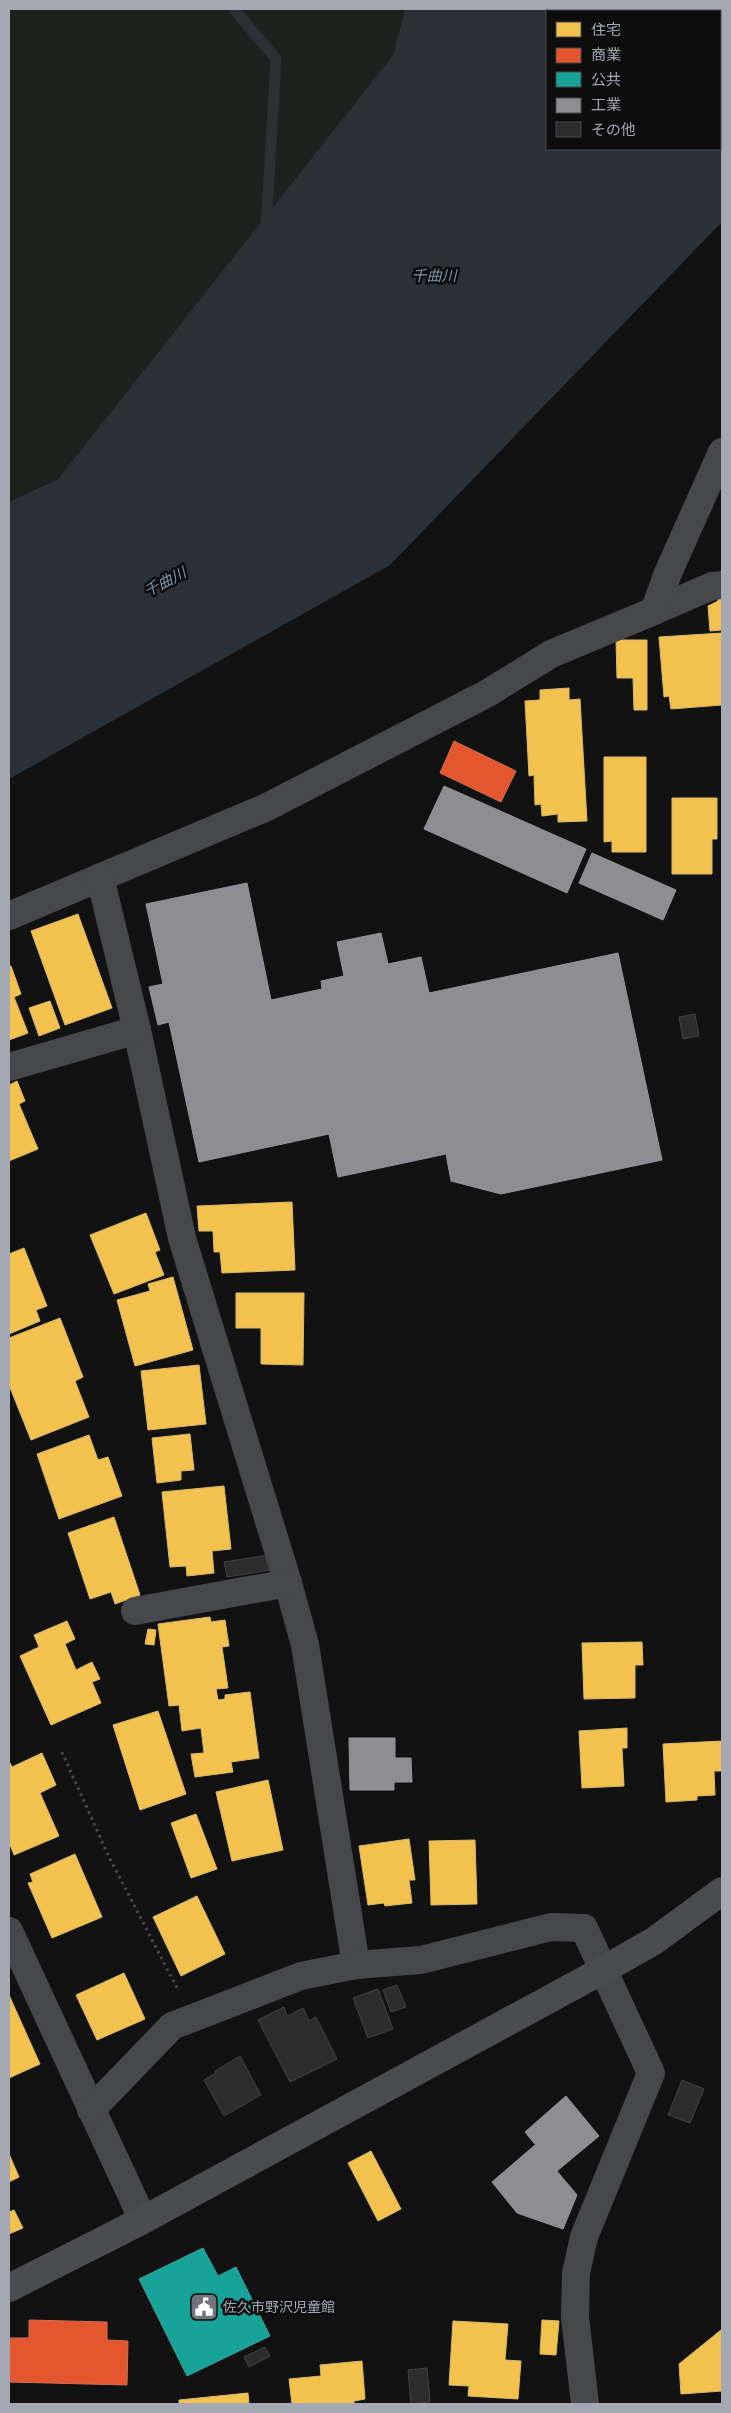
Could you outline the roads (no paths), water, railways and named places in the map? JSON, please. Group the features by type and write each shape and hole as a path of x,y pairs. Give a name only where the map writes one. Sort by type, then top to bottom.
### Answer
{"street":[{"path":"654,611 668,573 722,452"},
{"path":"9,916 267,807 488,693 552,654 712,586 722,585"},
{"path":"100,877 138,1030 182,1238 288,1583 305,1645 356,1965"},
{"path":"9,1067 138,1030"},
{"path":"134,1611 288,1583"},
{"path":"9,2288 143,2220 602,1970 654,1941 722,1891"},
{"path":"91,2110 172,2026 301,1976 356,1965 421,1960 551,1927 584,1928 651,2073 584,2237 576,2273 575,2317 585,2404"},
{"path":"9,1931 17,1970 91,2110 143,2220"}],"water":[{"name":"千曲川","path":"405,9 722,9 722,222 390,565 9,779 9,502 58,479 393,55"}],"waterway":[{"path":"234,9 276,59 266,229"}],"place":[{"name":"佐久市野沢児童館","path":"204,2307"}]}
